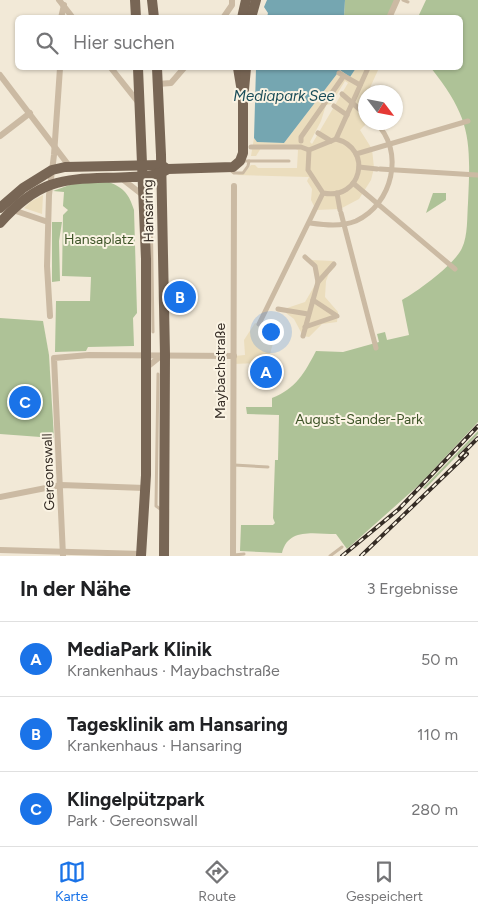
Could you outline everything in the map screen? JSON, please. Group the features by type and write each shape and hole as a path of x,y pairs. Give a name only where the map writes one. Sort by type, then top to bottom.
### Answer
{"main road":[{"path":"135,0 136,15"},
{"path":"152,0 154,15"},
{"name":"Hansaring","path":"138,70 150,320 146,355 145,488 142,555"},
{"name":"Hansaring","path":"157,70 161,171 163,355 161,385 165,512 164,556"},
{"path":"238,70 243,100"},
{"path":"0,208 23,188 52,170 70,167 142,171 228,168 245,161 243,148 243,100 246,70"},
{"path":"141,124 161,171"},
{"path":"0,223 13,210 49,184 76,179 121,178 142,171"}],"street":[{"path":"225,15 232,5 232,0"},
{"path":"390,15 398,0"},
{"path":"61,15 62,2"},
{"path":"62,2 71,15"},
{"path":"50,316 47,287 49,184 55,148 60,70"},
{"path":"113,70 139,104"},
{"path":"158,84 171,83 182,70"},
{"path":"301,144 308,127 331,103 338,92 341,75 360,85 367,70"},
{"path":"0,76 70,167"},
{"path":"309,150 334,140 358,90"},
{"path":"338,92 358,108"},
{"path":"331,103 347,115"},
{"path":"0,136 30,113"},
{"path":"356,154 468,121"},
{"path":"308,127 350,146 356,154 359,167 353,183 337,193 323,193"},
{"path":"310,223 324,226 343,224 365,216 378,204 388,187 393,170 388,144 380,130"},
{"path":"251,147 301,144 309,150"},
{"path":"309,150 308,170 323,193"},
{"path":"359,167 477,175"},
{"name":"Hansaring","path":"121,178 144,196"},
{"path":"353,183 454,269"},
{"name":"Maybachstraße","path":"232,556 234,465 234,186"},
{"path":"259,324 273,307 300,255 310,223 323,193"},
{"path":"337,193 343,224 376,348"},
{"path":"13,210 48,222"},
{"path":"300,255 315,266 318,282"},
{"path":"303,336 318,282 334,264"},
{"path":"305,327 340,317 313,300"},
{"path":"273,307 308,314"},
{"name":"Gereonswall","path":"63,554 54,358 81,355 146,355"},
{"path":"146,355 234,356"},
{"path":"146,368 163,355"},
{"path":"0,497 61,485 145,488"},
{"path":"0,550 14,553 142,555"}],"lane":[{"path":"403,0 408,2"},
{"path":"245,161 289,161"},
{"path":"150,320 154,332"},
{"path":"158,374 161,385"},
{"path":"234,465 268,467"},
{"path":"330,556 342,547"},
{"path":"232,556 244,554"}],"green space":[{"path":"345,0 395,0 388,15 344,15"},
{"name":"August-Sander-Park","path":"426,0 478,0 478,422 420,484 347,549 336,534 311,533 290,539 282,553 240,551 241,525 273,525 275,523 273,518 275,460 278,460 279,415 247,414 246,407 272,407 272,398 294,385 304,373 316,351 343,352 379,342 377,334 385,332 387,340 409,335 402,300 444,270 458,255 464,243 467,226 469,181 466,131 454,101 432,70 463,70 463,15 419,15"},
{"name":"Hansaplatz","path":"109,182 125,192 134,210 137,313 133,318 134,346 88,347 86,351 55,352 56,301 90,301 91,277 62,276 63,215 68,210 63,206 64,192 53,191 75,183"},
{"path":"433,193 446,193 446,200 426,213"},
{"path":"52,222 62,222 59,241 60,281 52,282"},
{"path":"0,318 43,321 49,355 54,438 0,434"},
{"path":"478,431 478,434 425,489 423,488"}],"shaded area":[{"path":"340,70 350,76 354,70 378,70 371,85 358,85 358,130 360,130 372,149 374,168 371,180 359,199 340,209 316,210 311,200 312,189 307,181 309,177 236,175 245,172 251,165 255,165 258,168 297,168 298,150 293,148 261,148 256,156 251,156 254,138 257,142 284,143","holes":["345,81 348,83 312,144 310,142 321,121 326,105 331,104"]},
{"path":"43,195 42,214 24,208 30,202"},
{"path":"311,260 333,261 335,267 329,273 326,281 325,297 338,312 337,322 322,324 309,337 303,336 294,319 286,313 287,308 305,302 315,285 316,276"},
{"path":"255,323 267,328 272,336 273,343 270,354 257,363 234,364 234,356 245,355 244,340"}],"water":[{"path":"267,0 345,0 344,15 268,15 264,7"},
{"name":"Mediapark See","path":"256,70 340,70 284,143 257,142 254,138"},
{"name":"Mediapark See","path":"340,70 355,70 350,77"}],"railway":[{"path":"342,556 399,509 478,426"},
{"path":"460,456 478,438"},
{"path":"361,556 467,454"}],"place":[{"name":"Tagesklinik am Hansaring","path":"180,297"},
{"name":"MediaPark Klinik","path":"266,372"},
{"name":"Klingelpützpark","path":"25,402"}]}
